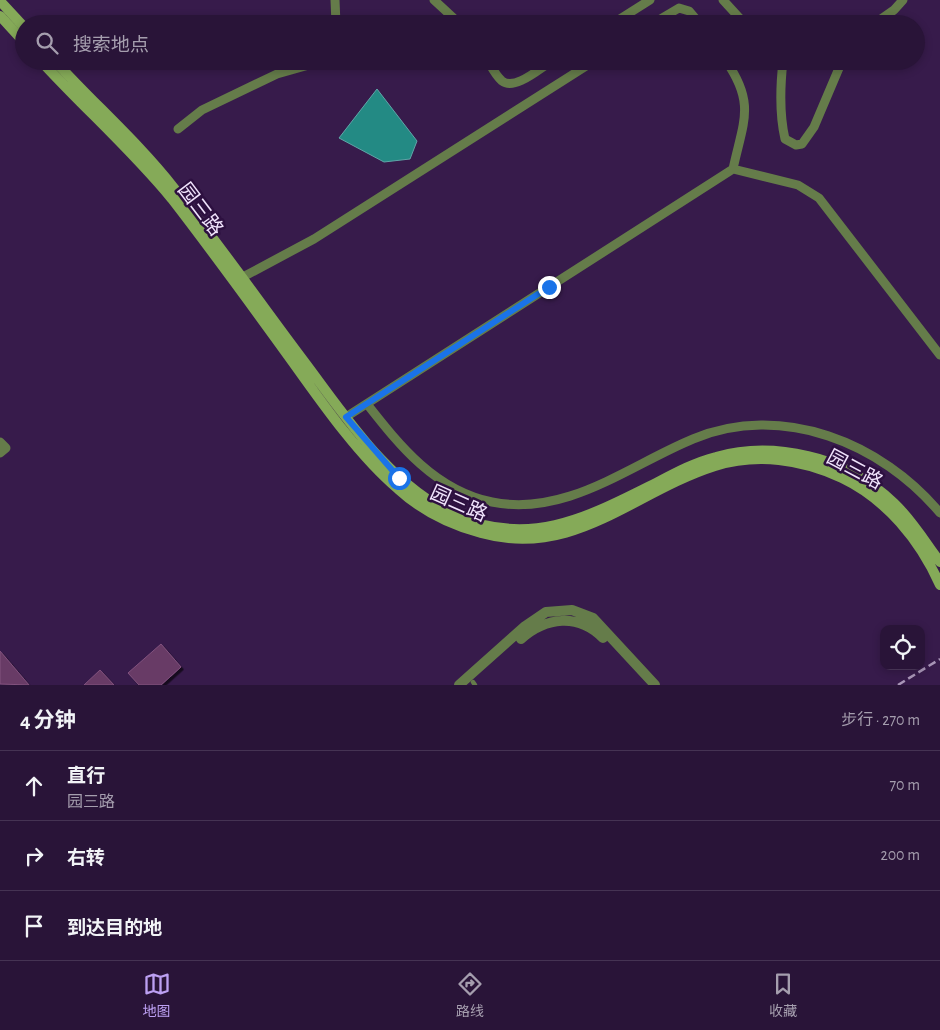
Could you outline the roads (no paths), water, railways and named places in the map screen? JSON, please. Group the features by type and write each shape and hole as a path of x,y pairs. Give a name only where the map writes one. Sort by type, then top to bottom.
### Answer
{"main road":[{"path":"2,10 15,20"},
{"path":"2,10 15,29"},
{"name":"园三路","path":"50,70 153,177 309,384 376,466 398,490 434,515 482,534 508,538 543,538 568,533 592,525 714,466 750,460 782,460 831,473 872,496 903,527 932,569 940,585"},
{"name":"园三路","path":"63,70 160,170 346,417 387,465 410,488 453,514 482,525 520,530 560,526 590,515 700,462 732,453 779,451 824,460 870,483 906,515 940,562"}],"street":[{"path":"335,0 336,15"},
{"path":"434,0 450,15"},
{"path":"626,15 650,0"},
{"path":"722,0 736,15"},
{"path":"887,15 903,0"},
{"path":"668,15 680,8 689,11 692,15"},
{"path":"178,129 202,110 277,74 291,70"},
{"path":"494,70 502,81 510,84 537,70"},
{"path":"241,278 314,239 580,70"},
{"path":"732,70 739,81 745,102 733,169"},
{"path":"783,70 780,86 781,121 785,139 796,145 802,144 814,127 838,70"},
{"path":"346,417 733,169 798,185 819,198 940,356"},
{"path":"367,404 398,442 421,466 458,490 490,502 520,506 566,499 695,438 735,428 762,425 805,429 858,448 884,462 910,480 940,513"},
{"path":"0,442 6,448 0,454"},
{"path":"459,685 524,627 546,612 572,610 593,618 655,685"},
{"path":"473,684 528,632 547,622 570,621 594,629 647,685"}],"railway":[{"path":"898,685 940,659"}]}
